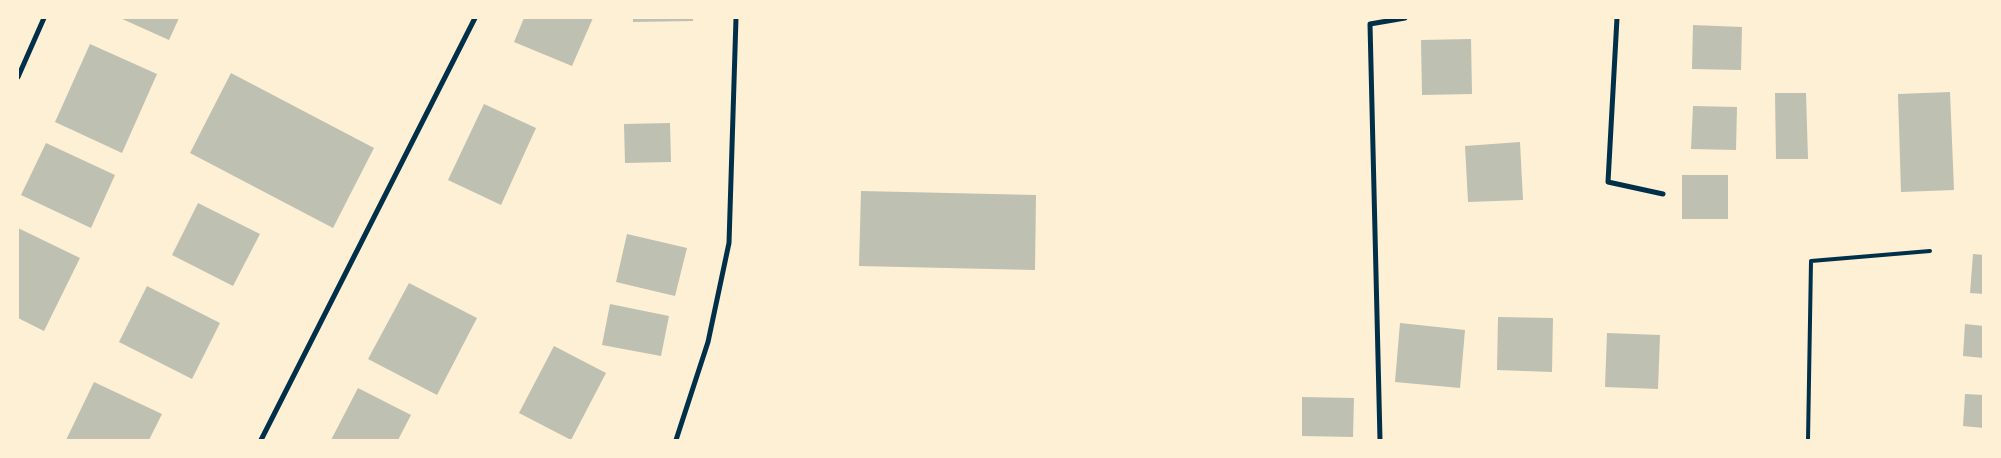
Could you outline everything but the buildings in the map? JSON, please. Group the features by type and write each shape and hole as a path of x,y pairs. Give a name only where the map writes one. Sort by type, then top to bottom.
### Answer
{"street":[{"path":"18,77 44,18"},
{"path":"261,440 474,18"},
{"path":"676,440 708,342 729,243 736,18"},
{"path":"1380,440 1370,24 1405,18"},
{"path":"1617,18 1608,182 1663,194"}],"lane":[{"path":"1808,440 1811,261 1930,252"}]}
